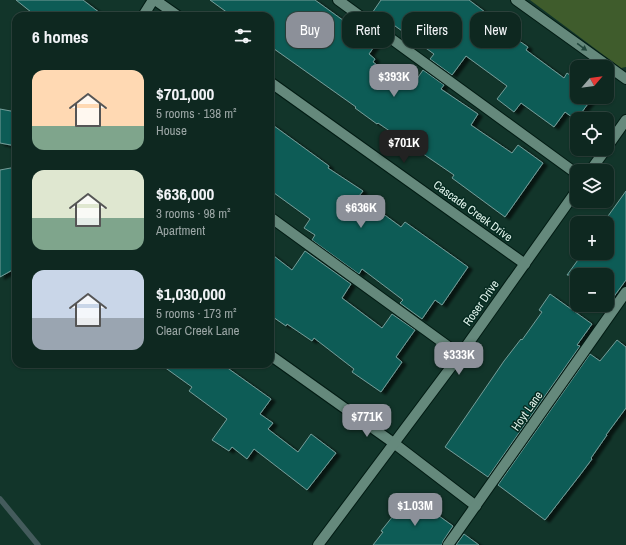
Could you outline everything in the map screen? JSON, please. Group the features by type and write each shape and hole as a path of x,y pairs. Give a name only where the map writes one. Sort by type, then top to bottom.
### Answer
{"street":[{"path":"145,12 154,0 172,12"},
{"path":"338,0 570,169"},
{"path":"516,0 626,79"},
{"name":"Cascade Creek Drive","path":"274,85 525,264"},
{"path":"614,137 626,120"},
{"name":"Roser Drive","path":"318,545 395,444 570,200"},
{"path":"274,220 460,355"},
{"name":"Hoyt Lane","path":"448,545 626,292"},
{"path":"274,359 395,444 476,506"}],"green space":[{"path":"530,0 626,0 626,67 621,68 614,63 614,60 610,60"}],"building":[{"path":"16,0 83,0 99,12 31,12"},
{"path":"210,0 315,0 332,12 286,12 286,48 334,48 334,14 342,19 342,48 373,48 369,54 375,59 373,62 410,89 423,70 444,85 441,89 478,114 471,125 512,153 518,145 543,163 505,217 452,178 454,175 378,123 377,124 355,108 356,107 274,49 274,12 226,12"},
{"path":"381,0 469,0 485,12 470,12 470,48 521,48 521,42 528,47 526,50 564,78 567,73 570,75 570,104 588,104 582,112 570,112 570,116 565,112 554,127 521,103 514,112 497,99 507,86 466,56 452,75 430,59 434,54 426,48 462,48 462,12 402,12 402,31 394,25 394,12 373,12"},
{"path":"0,109 12,111 12,145 0,143"},
{"path":"274,126 329,166 328,168 363,191 359,196 401,227 405,222 468,267 442,305 435,300 422,319 400,303 403,300 362,269 359,274 312,240 315,235 304,228 310,219 274,193"},
{"path":"12,168 12,270 0,277 0,170"},
{"path":"626,191 626,280 614,296 614,268 572,268 578,260 614,260 614,216 608,216"},
{"path":"305,251 351,284 342,298 382,328 392,314 415,330 396,357 402,362 381,392 352,372 354,369 314,338 312,341 287,324 286,326 274,318 274,256 292,270"},
{"path":"550,294 570,308 570,312 575,312 592,324 577,345 580,346 488,477 445,447 504,361 521,339 522,340 542,312 539,310"},
{"path":"617,340 626,347 626,408 606,435 591,458 592,459 545,520 498,485 590,354 600,361"},
{"path":"166,368 228,368 271,399 260,414 273,423 268,429 298,452 311,434 336,453 307,490 254,449 247,459 232,447 229,451 212,440 227,419 189,391 192,387"},
{"path":"410,495 453,526 442,545 373,545 383,532 381,531 393,516 394,517"},
{"path":"464,534 479,545 456,545"}],"waterway":[{"path":"0,499 38,545"}]}
